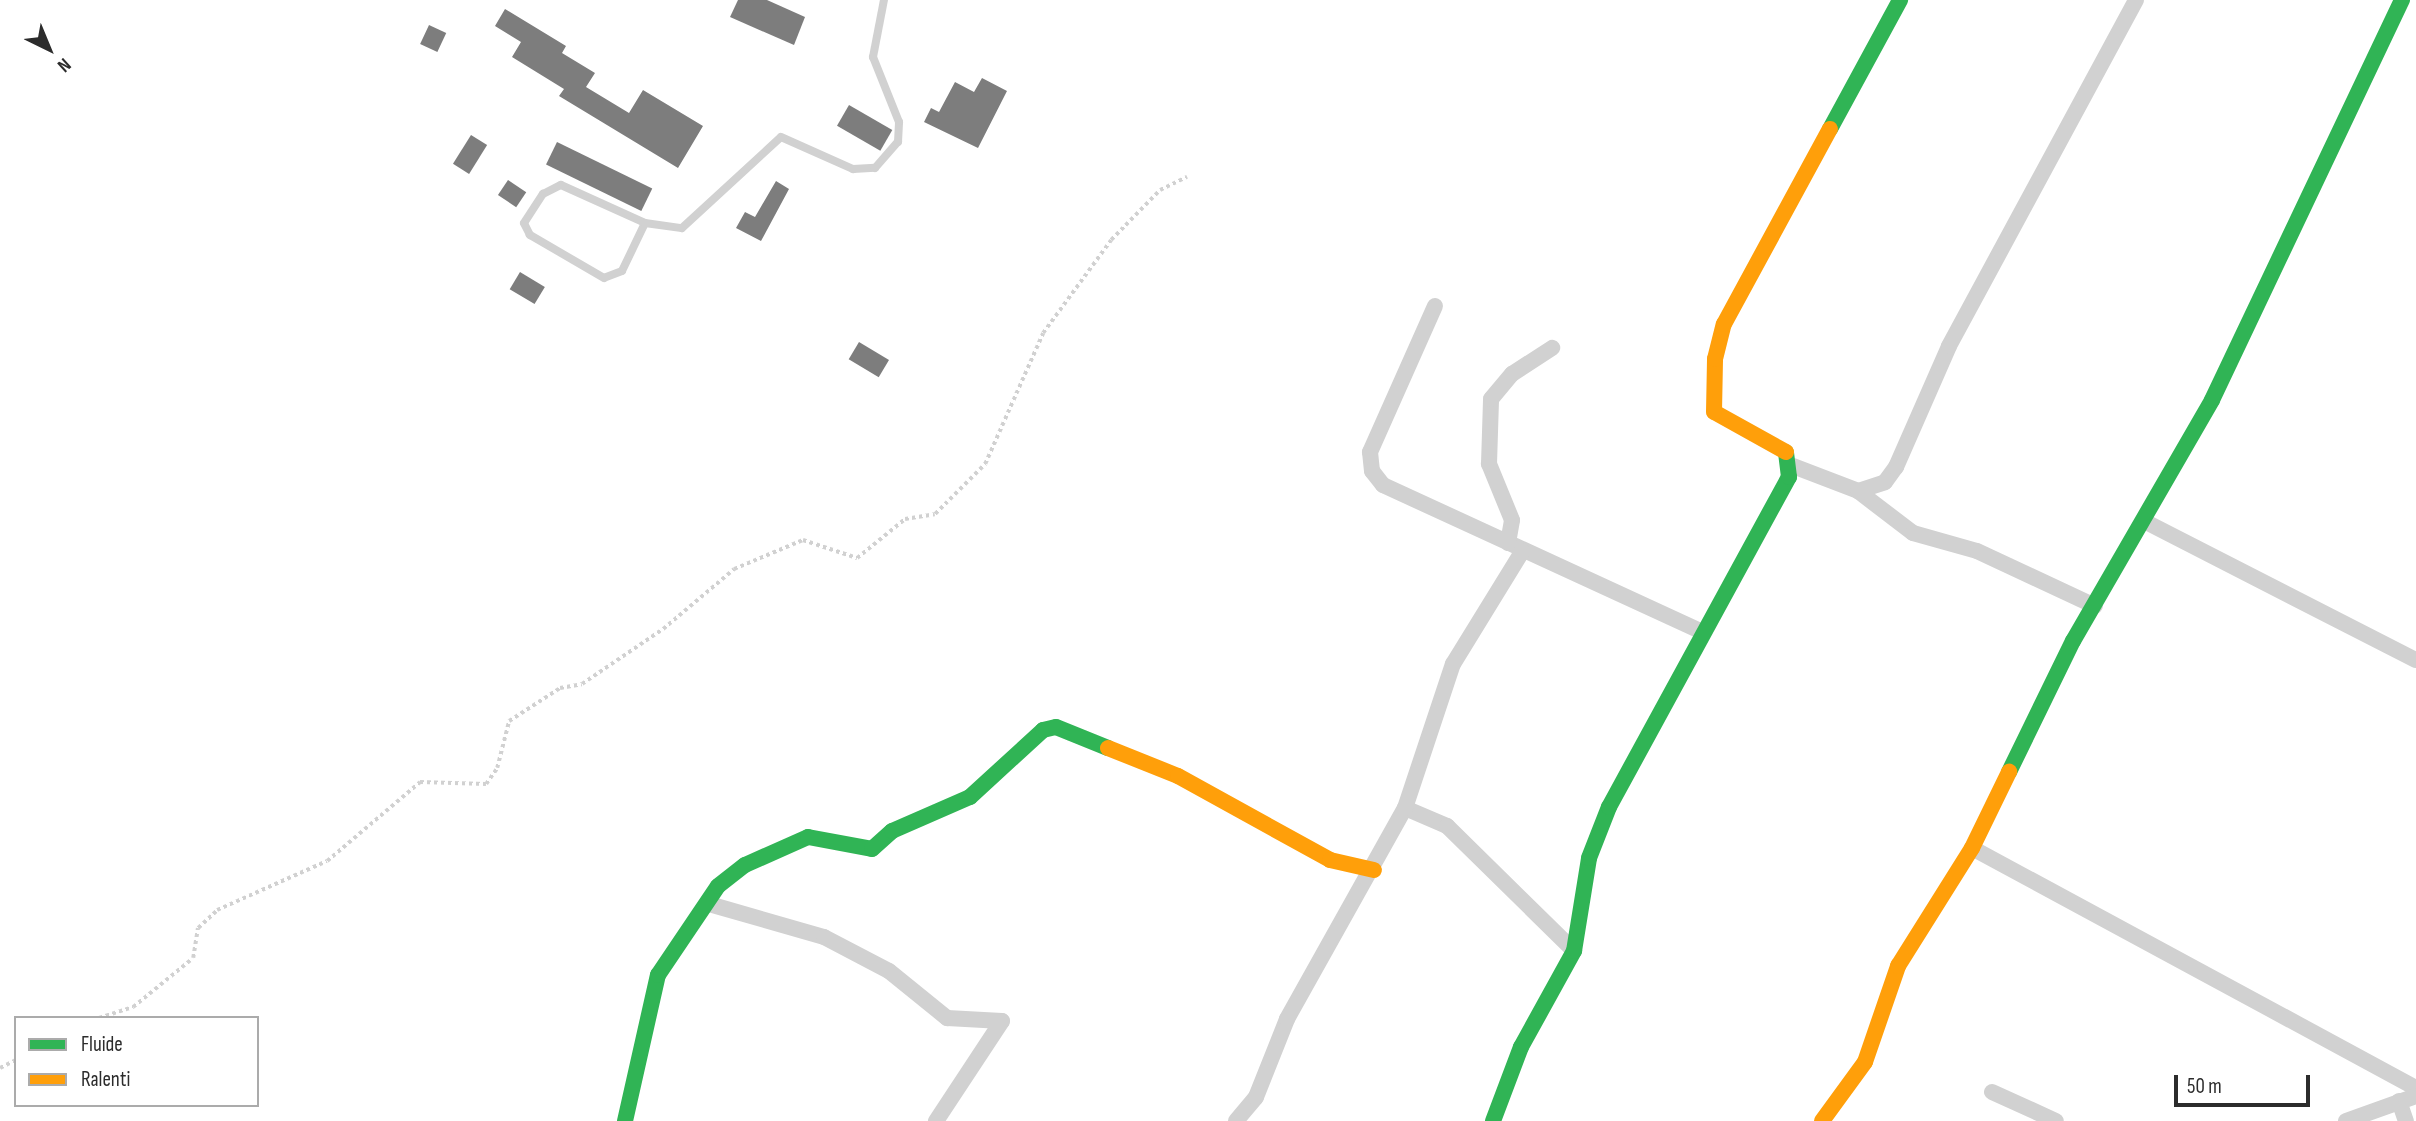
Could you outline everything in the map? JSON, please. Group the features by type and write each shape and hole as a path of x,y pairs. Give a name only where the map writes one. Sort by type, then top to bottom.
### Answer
{"street":[{"path":"1900,0 1724,324 1715,359 1714,412 1783,449 1793,466 1858,491 1913,533 1977,551 2095,606"},
{"path":"1858,491 1885,482 1896,467 1949,346 2136,0"},
{"path":"1822,1121 1865,1062 1898,966 1972,848 1995,790 2272,282 2402,0"},
{"path":"1435,306 1370,452 1372,471 1383,485 1522,552 1550,558 1619,599 1702,632"},
{"path":"1508,543 1512,520 1489,464 1489,410 1512,374 1552,348"},
{"path":"1493,1121 1521,1047 1574,951 1589,858 1609,807 1793,466"},
{"path":"2144,521 2416,660"},
{"path":"1236,1121 1256,1097 1287,1019 1374,870 1405,808 1453,664 1522,552"},
{"path":"625,1121 658,975 709,904 745,865 808,837 872,849 892,831 970,797 1028,741 1056,727 1178,776 1330,860 1374,870"},
{"path":"1405,808 1447,826 1574,951"},
{"path":"1972,848 2416,1087"},
{"path":"709,904 824,937 889,971 947,1018 1002,1021 936,1121"},
{"path":"1992,1093 2056,1121"},
{"path":"2346,1121 2416,1096"},
{"path":"2399,1101 2406,1121"}],"lane":[{"path":"645,223 622,271 604,278 530,235 524,223 542,194 561,185 645,223 682,228 781,136 853,169 874,168 887,159 898,142 900,122 873,57 884,0"}],"path":[{"path":"105,1016 133,1007 193,958 198,928 217,910 327,861 420,782 486,783 497,768 509,721 560,688 582,684 663,629 734,569 803,540 856,558 905,519 935,514 985,464 1043,334 1111,240 1160,190 1187,177"}],"building":[{"path":"738,0 767,0 805,17 794,45 730,17"},
{"path":"505,9 566,46 562,53 595,73 586,87 629,113 643,90 703,126 678,168 559,96 564,89 512,57 521,42 495,26"},
{"path":"429,25 446,33 437,52 420,44"},
{"path":"982,78 1007,91 978,148 924,122 931,108 939,112 955,82 974,92"},
{"path":"849,105 892,130 880,151 837,126"},
{"path":"471,135 487,145 469,174 453,164"},
{"path":"557,142 652,188 641,211 546,164"},
{"path":"508,180 526,192 516,207 498,195"},
{"path":"776,181 789,189 761,241 736,228 745,212 755,217"},
{"path":"520,272 545,287 535,304 510,289"},
{"path":"859,342 889,360 879,377 849,359"}],"traffic: fast":[{"path":"1830,129 1900,0"},
{"path":"2009,772 2073,641 2212,400 2402,0"},
{"path":"1493,1121 1521,1047 1574,951 1589,858 1609,807 1789,477 1786,452"},
{"path":"625,1121 658,975 718,886 745,865 808,837 872,849 892,831 970,797 1043,730 1056,727 1108,748"}],"traffic: slow":[{"path":"1786,452 1714,412 1715,359 1724,324 1830,129"},
{"path":"1108,748 1178,776 1330,860 1374,870"},
{"path":"1822,1121 1865,1062 1898,966 1972,848 2009,772"}]}
